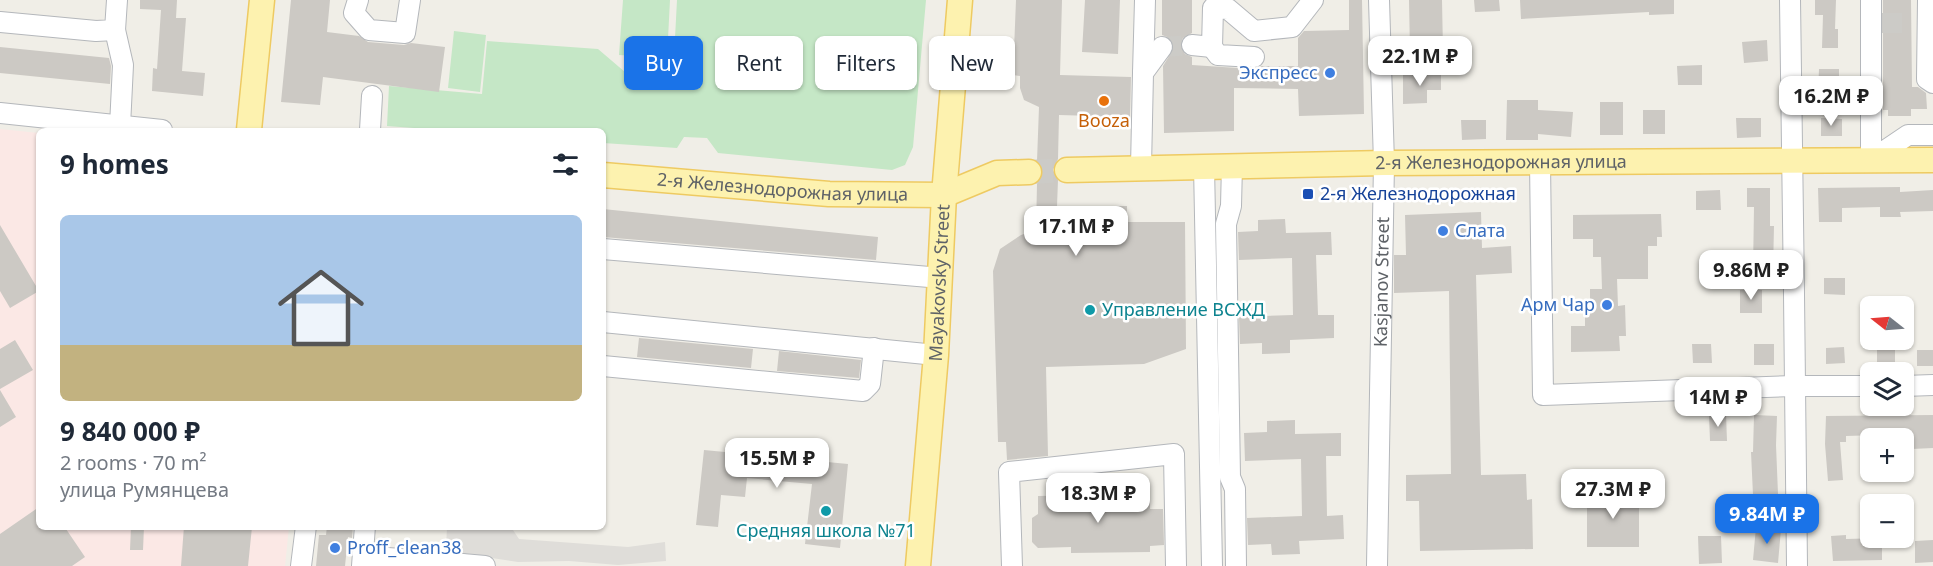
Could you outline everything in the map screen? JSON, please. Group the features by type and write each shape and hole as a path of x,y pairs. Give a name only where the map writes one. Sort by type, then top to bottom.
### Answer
{"main road":[{"path":"249,128 262,0"},
{"name":"Mayakovsky Street","path":"918,566 936,355 944,195 960,0"},
{"name":"2-я Железнодорожная улица","path":"1066,170 1384,163 1933,160"},
{"name":"2-я Железнодорожная улица","path":"606,175 829,194 944,195 997,173 1029,172"}],"street":[{"path":"117,0 115,30 123,66 120,126"},
{"path":"357,0 354,12 369,30 405,33 410,0"},
{"path":"1141,168 1145,0"},
{"path":"1254,57 1218,55 1202,46 1213,4 1228,9 1254,31 1292,27 1313,0"},
{"name":"Kasjanov Street","path":"1377,566 1384,163 1378,0"},
{"path":"1790,0 1794,162 1797,566"},
{"path":"1871,0 1877,22 1871,160"},
{"path":"1928,0 1920,23 1927,78 1933,83"},
{"path":"0,22 96,31 115,30"},
{"path":"1143,73 1162,47"},
{"path":"369,128 372,96"},
{"path":"0,113 141,128"},
{"path":"1871,160 1908,135 1933,135"},
{"path":"1540,162 1543,395 1794,386 1860,386"},
{"path":"1232,165 1231,206 1226,224 1230,477 1235,489 1236,566"},
{"path":"1204,166 1212,566"},
{"path":"606,249 941,278"},
{"path":"606,322 936,355"},
{"path":"606,366 863,391 870,384 874,348"},
{"path":"1914,386 1933,385"},
{"path":"1012,566 1009,472 1174,454 1176,566"},
{"path":"302,566 306,530"},
{"path":"365,530 362,561 485,566"}],"shaded area":[{"path":"0,129 36,133 36,530 289,530 285,566 0,566"},
{"path":"447,530 513,530 519,539 628,547 665,542 666,561 618,565 569,561 518,562 459,553 446,548"}],"green space":[{"path":"623,0 670,0 668,36 624,36 624,55 619,55"},
{"path":"677,0 926,0 913,147 905,165 892,170 718,153 707,138 684,137 677,148 606,143 606,128 387,126 389,86 482,94 487,41 598,49 624,71 624,90 703,90 703,36 675,36"},
{"path":"454,31 486,35 480,92 448,88"}],"building":[{"path":"140,0 177,0 176,18 186,18 182,71 205,73 203,96 152,91 153,68 157,69 161,10 140,9"},
{"path":"291,0 330,0 327,32 359,36 368,42 445,47 439,92 323,77 320,105 281,102"},
{"name":"Управление ВСЖД","path":"1016,0 1062,0 1060,75 1131,77 1130,117 1059,115 1058,159 1053,170 1058,180 1057,206 1127,206 1127,222 1185,222 1186,349 1144,364 1046,367 1048,456 1007,460 1006,442 998,442 993,271 1000,249 1021,235 1036,230 1037,184 1043,172 1037,161 1039,107 1024,100 1020,88 1020,76 1015,75"},
{"path":"1085,0 1120,0 1118,54 1082,52"},
{"path":"1162,0 1192,0 1192,33 1183,38 1180,44 1185,54 1192,57 1192,65 1253,69 1262,66 1298,66 1298,38 1304,31 1349,30 1349,0 1362,0 1364,114 1299,116 1298,89 1234,88 1234,131 1164,133 1163,66 1174,48 1170,38 1162,35"},
{"path":"1409,0 1442,0 1443,51 1410,52"},
{"path":"1474,0 1499,0 1500,11 1475,12"},
{"path":"1520,0 1674,0 1674,14 1649,15 1649,12 1521,19"},
{"path":"1815,0 1836,0 1835,29 1838,29 1838,48 1822,48 1823,15 1815,15"},
{"path":"1883,0 1911,0 1912,87 1918,87 1926,93 1927,109 1911,109 1911,116 1888,116 1888,110 1883,110"},
{"path":"1767,40 1768,61 1744,63 1742,42"},
{"path":"0,47 109,58 110,84 0,73"},
{"path":"1702,65 1702,85 1678,85 1677,66"},
{"path":"1819,69 1839,69 1839,94 1818,94"},
{"path":"1441,73 1441,90 1427,90 1427,103 1403,104 1403,74"},
{"path":"1507,100 1538,100 1538,110 1573,112 1571,137 1538,134 1538,140 1506,140"},
{"path":"1600,102 1623,102 1623,135 1600,135"},
{"path":"1643,110 1665,110 1665,134 1643,134"},
{"path":"1736,118 1761,118 1761,137 1737,138"},
{"path":"1821,118 1842,119 1842,136 1821,136"},
{"path":"1461,120 1486,120 1486,139 1462,140"},
{"path":"1900,187 1900,192 1933,190 1933,211 1900,212 1901,217 1880,217 1880,207 1842,208 1842,222 1819,222 1818,188"},
{"path":"1747,188 1770,188 1770,226 1774,226 1773,271 1753,271 1754,207 1747,207"},
{"path":"1720,190 1721,210 1696,210 1696,191"},
{"path":"606,209 878,237 876,260 606,237"},
{"path":"1481,212 1482,248 1511,246 1512,273 1476,275 1481,475 1526,474 1527,500 1532,499 1533,549 1420,551 1419,501 1406,501 1406,475 1451,474 1449,291 1394,293 1394,255 1406,255 1405,215"},
{"path":"1661,214 1662,237 1657,237 1657,246 1648,246 1648,279 1617,279 1618,306 1625,305 1626,336 1619,336 1620,351 1571,352 1571,326 1585,326 1585,315 1590,315 1590,289 1602,289 1601,257 1593,257 1593,239 1573,239 1573,215"},
{"path":"1285,219 1286,233 1331,232 1332,255 1316,255 1318,315 1334,315 1334,338 1290,340 1290,353 1262,354 1262,343 1240,344 1239,317 1293,315 1292,258 1239,260 1238,232 1258,231 1258,220"},
{"path":"0,225 36,286 36,293 10,308 0,291"},
{"path":"1824,278 1845,278 1845,295 1824,294"},
{"path":"1740,290 1762,290 1762,313 1740,313"},
{"path":"639,338 753,349 751,368 637,357"},
{"path":"15,340 33,370 0,389 0,349"},
{"path":"1692,344 1711,344 1712,363 1693,363"},
{"path":"1754,344 1774,344 1774,365 1754,365"},
{"path":"1844,347 1845,363 1826,364 1826,348"},
{"path":"1877,350 1895,350 1895,362 1877,362"},
{"path":"1917,350 1933,350 1933,366 1917,366"},
{"path":"779,351 861,360 859,378 777,371"},
{"path":"0,390 16,417 0,427"},
{"path":"1726,414 1727,441 1710,441 1709,415"},
{"path":"1754,415 1777,416 1778,494 1753,495 1751,452 1753,452"},
{"path":"1933,415 1933,448 1914,449 1914,428 1860,428 1860,436 1846,436 1846,442 1840,442 1843,480 1828,481 1825,444 1826,416"},
{"path":"1295,420 1295,434 1341,433 1341,456 1326,456 1327,516 1343,515 1344,539 1299,541 1300,554 1272,555 1271,544 1248,545 1247,518 1302,516 1301,459 1245,461 1244,433 1267,432 1267,421"},
{"name":"Средняя школа №71","path":"704,450 848,464 840,548 805,544 812,484 747,478 745,497 721,495 718,527 696,525"},
{"path":"1587,492 1639,492 1639,547 1587,547"},
{"path":"1150,494 1150,509 1163,509 1164,545 1150,546 1150,552 1071,553 1071,547 1038,548 1032,542 1032,518 1038,514 1038,496"},
{"path":"36,509 36,530 67,530 85,557 72,566 0,566 0,534"},
{"path":"1756,527 1781,529 1778,563 1753,560"},
{"path":"131,530 144,530 143,550 130,550"},
{"path":"184,530 252,530 248,566 181,566"},
{"path":"327,530 353,530 352,538 348,537 345,566 316,566 319,535 326,535"},
{"path":"1846,535 1846,539 1860,539 1860,548 1882,548 1882,560 1833,561 1831,536"},
{"path":"1698,536 1721,536 1722,563 1699,564"},
{"path":"1933,540 1933,562 1915,563 1915,541"}],"tunnel":[{"path":"1882,23 1911,23"},
{"path":"1162,47 1192,45"},
{"path":"1029,172 1067,170"}],"place":[{"name":"Экспресс","path":"1330,73"},
{"name":"Booza","path":"1104,101"},
{"name":"2-я Железнодорожная","path":"1308,194"},
{"name":"Слата","path":"1443,231"},
{"name":"Арм Чар","path":"1607,305"},
{"name":"Управление ВСЖД","path":"1090,310"},
{"name":"Средняя школа №71","path":"826,511"},
{"name":"Proff_clean38","path":"335,548"}]}
